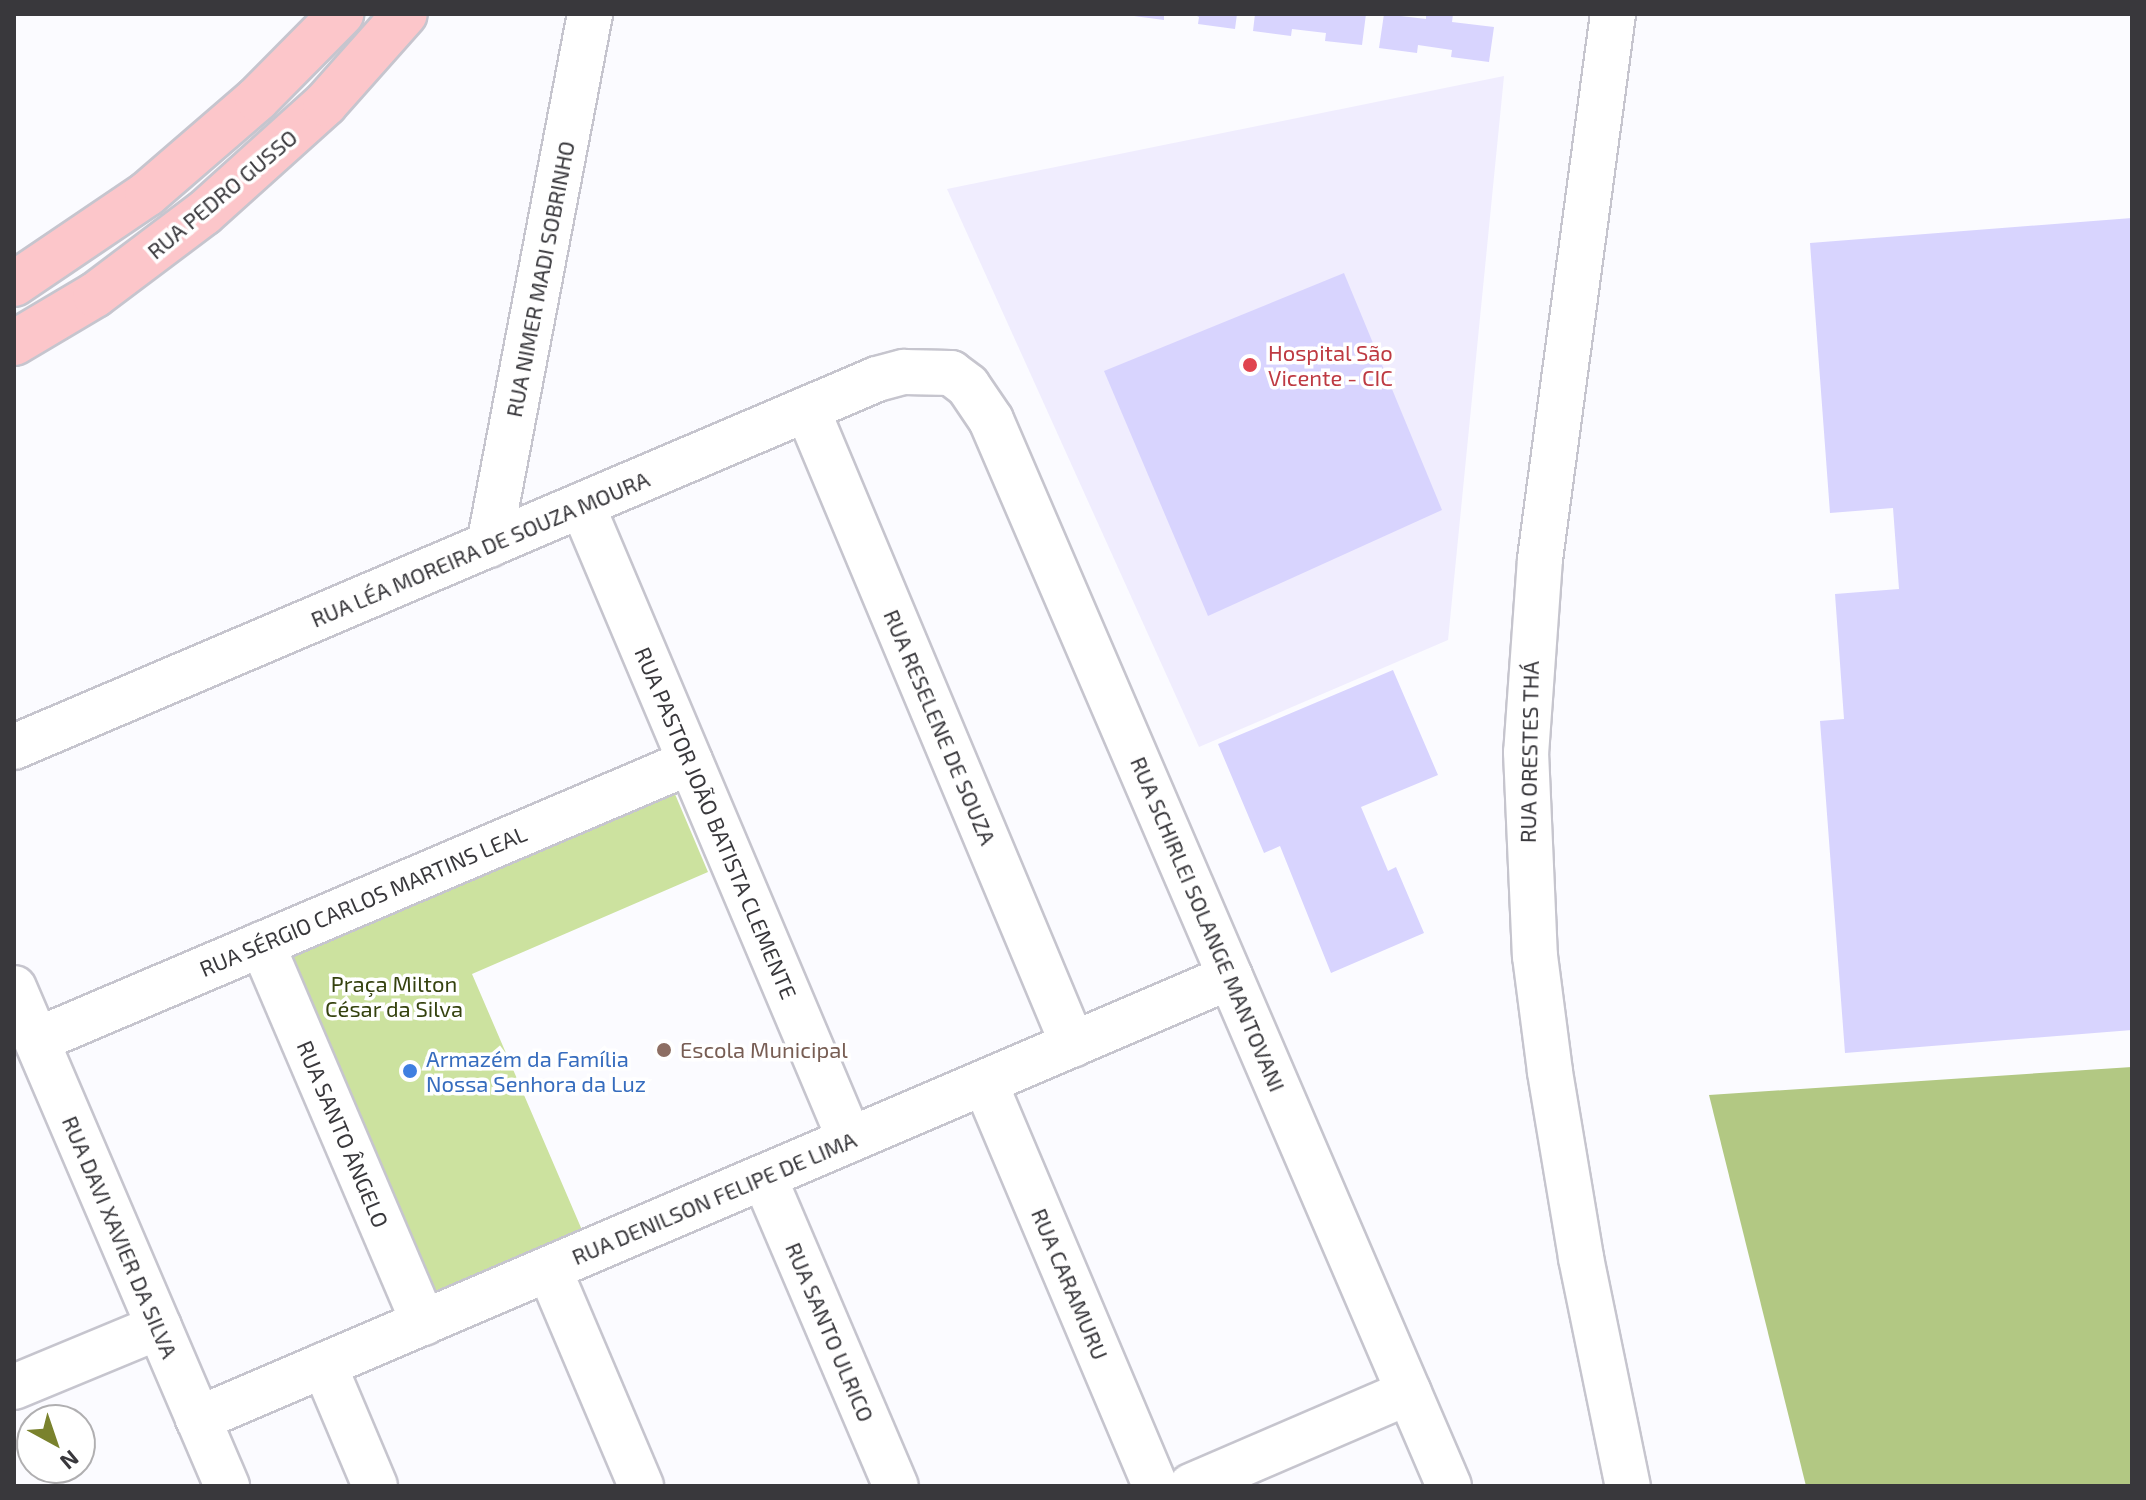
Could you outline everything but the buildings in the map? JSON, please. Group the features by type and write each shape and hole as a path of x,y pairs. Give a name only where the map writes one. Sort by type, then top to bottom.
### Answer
{"main road":[{"path":"14,284 147,194 257,99 341,14"},
{"name":"RUA PEDRO GUSSO","path":"14,343 95,295 204,213 325,104 405,14"}],"street":[{"name":"RUA NIMER MADI SOBRINHO","path":"489,545 590,14"},
{"name":"RUA ORESTES THÁ","path":"1613,14 1540,559 1526,752 1535,956 1550,1072 1628,1486"},
{"name":"RUA LÉA MOREIRA DE SOUZA MOURA","path":"14,747 807,409 904,372 951,373"},
{"name":"RUA SCHIRLEI SOLANGE MANTOVANI","path":"951,373 968,386 991,420 1449,1486"},
{"name":"RUA RESELENE DE SOUZA","path":"807,409 1073,1045"},
{"name":"RUA PASTOR JOÃO BATISTA CLEMENTE","path":"582,505 850,1140"},
{"name":"RUA SÉRGIO CARLOS MARTINS LEAL","path":"37,1040 690,762"},
{"name":"RUA SANTO ÂNGELO","path":"262,944 424,1323"},
{"name":"RUA DENILSON FELIPE DE LIMA","path":"198,1419 1230,977"},
{"name":"RUA DAVI XAVIER DA SILVA","path":"14,988 227,1486"},
{"name":"RUA CARAMURU","path":"985,1083 1155,1486"},
{"name":"RUA SANTO ULRICO","path":"764,1177 896,1486"},
{"path":"549,1269 641,1486"},
{"path":"14,1387 159,1327"},
{"path":"324,1365 375,1486"},
{"path":"1191,1486 1260,1472 1409,1392"}],"shaded area":[{"name":"Hospital São Vicente - CIC","path":"1504,76 1448,640 1199,747 947,189"}],"green space":[{"name":"Praça Milton César da Silva","path":"672,787 708,872 472,974 582,1230 435,1294 288,953"},
{"path":"2132,1067 2132,1486 1806,1486 1709,1095"}],"place":[{"name":"Hospital São Vicente - CIC","path":"1250,365"},
{"name":"Escola Municipal","path":"664,1050"},
{"name":"Armazém da Família Nossa Senhora da Luz","path":"410,1071"}]}
